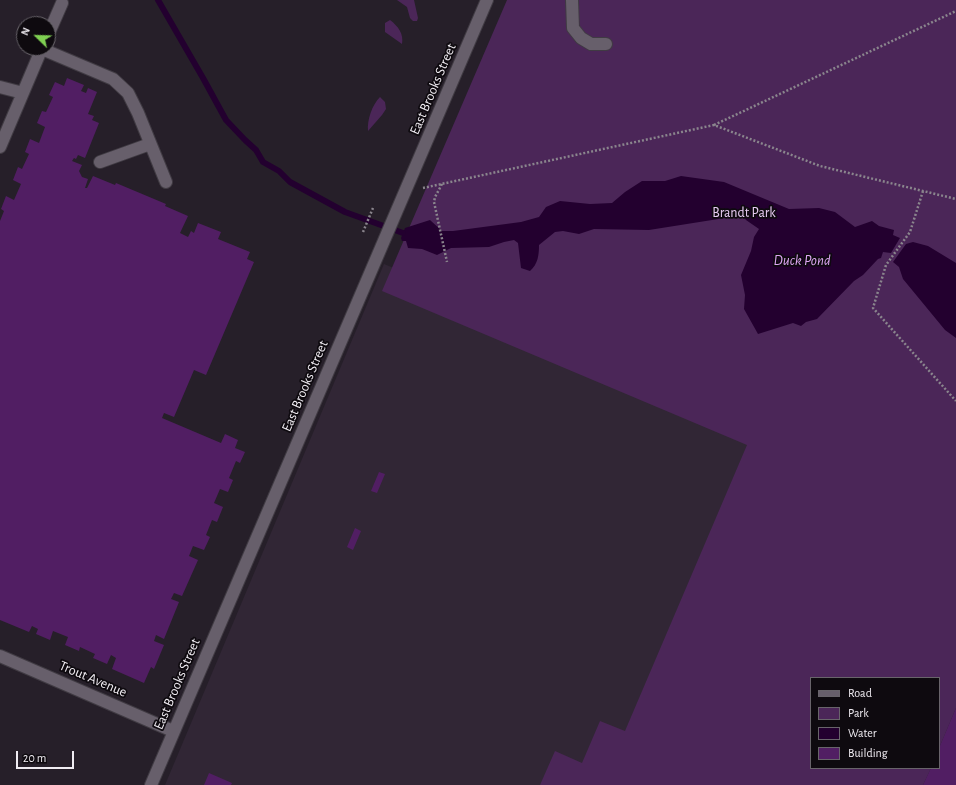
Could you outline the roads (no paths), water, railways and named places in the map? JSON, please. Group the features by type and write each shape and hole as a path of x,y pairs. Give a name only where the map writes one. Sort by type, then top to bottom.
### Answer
{"street":[{"name":"East Brooks Street","path":"151,785 487,0"},
{"path":"572,0 573,28 581,38 591,44 606,44"},
{"path":"56,16 62,2"},
{"path":"56,55 113,79 128,93 138,113 166,182"},
{"path":"0,146 39,56"},
{"path":"0,87 23,93"},
{"path":"100,162 150,144"},
{"name":"Trout Avenue","path":"0,656 173,731"}],"water":[{"name":"Duck Pond","path":"681,176 724,182 789,209 819,208 835,212 855,227 872,221 879,226 894,230 893,235 900,238 891,253 883,252 881,258 878,259 863,275 854,281 817,319 806,322 801,326 793,323 758,334 744,309 745,295 741,275 751,251 754,237 759,229 746,220 741,213 731,217 649,230 594,229 579,234 563,231 555,232 539,245 538,259 530,271 521,268 518,243 514,240 489,247 451,248 437,255 422,249 408,248 406,241 402,241 401,238 405,228 430,220 442,231 453,231 521,222 539,217 546,207 560,201 590,204 612,203 642,181 665,181"},
{"path":"913,242 928,246 956,263 956,338 945,330 903,279 899,267 893,262 906,244"}],"waterway":[{"path":"158,0 226,120 256,150 263,162 279,171 290,182 345,212 403,233"}],"park label":[{"name":"Brandt Park","path":"744,213"}]}
